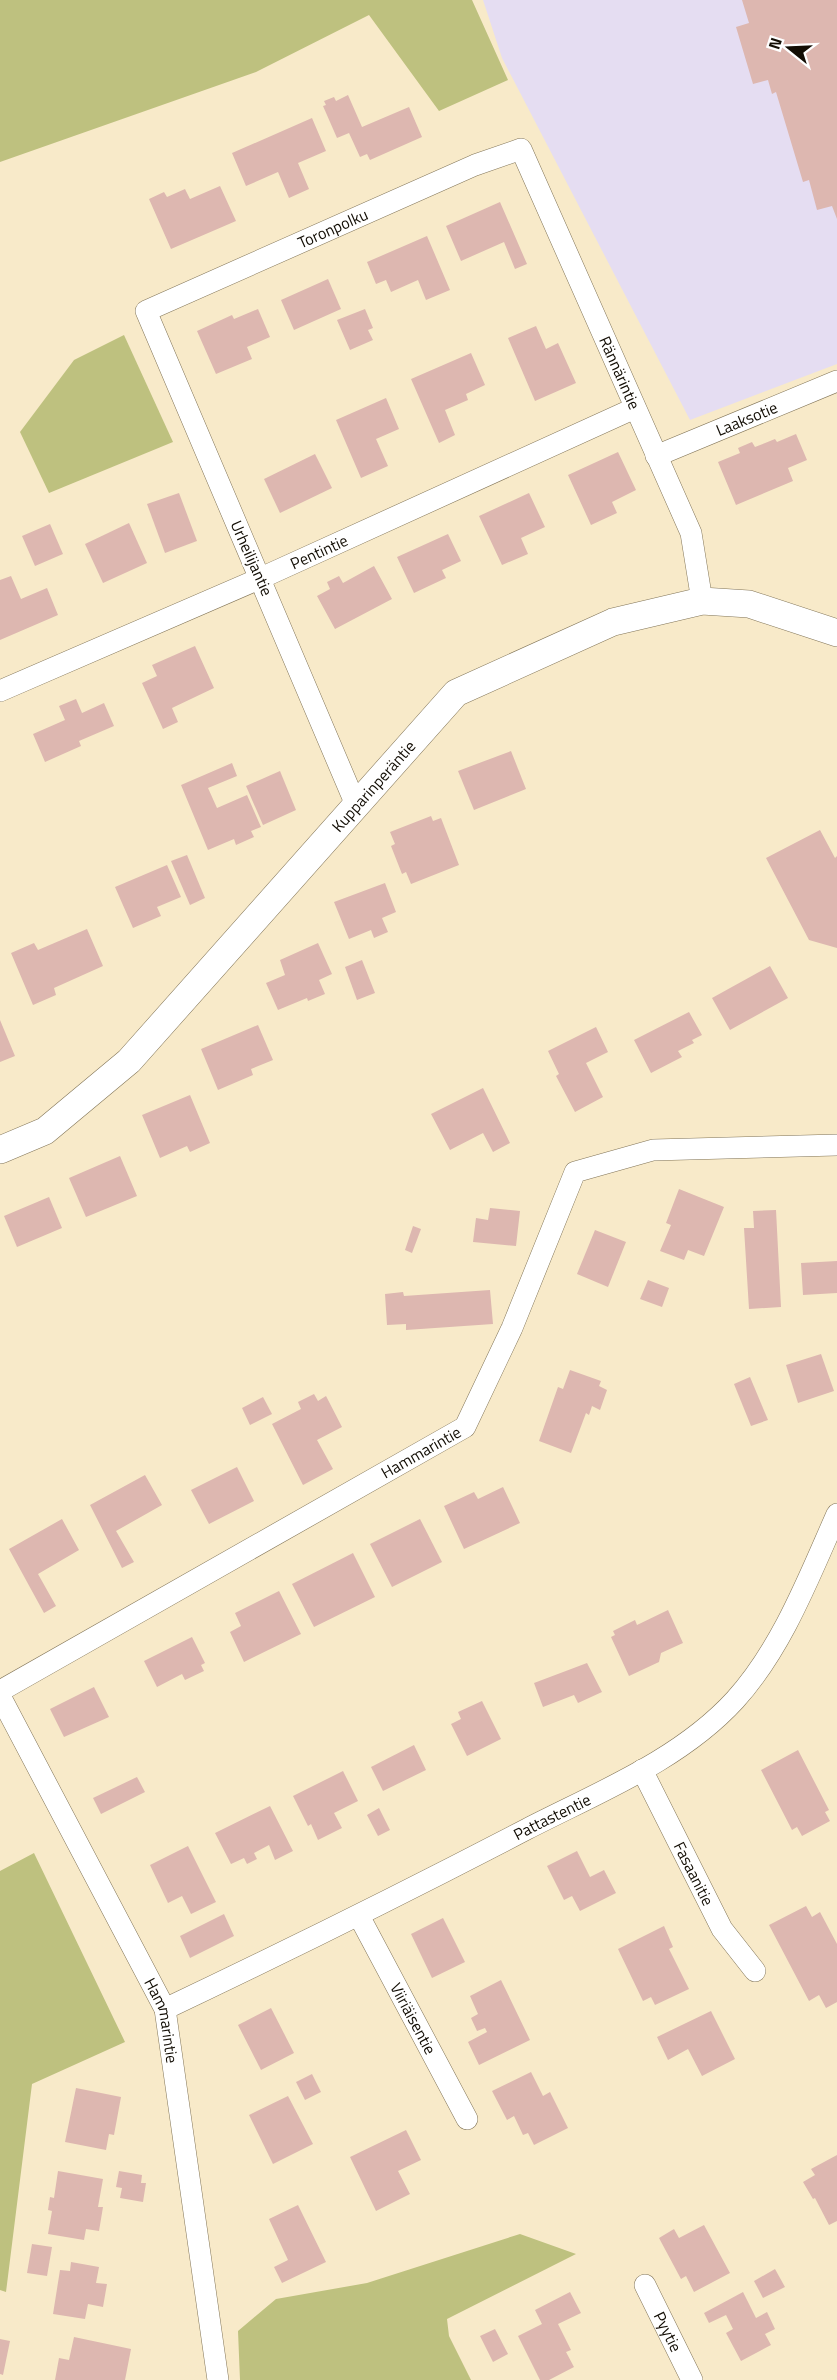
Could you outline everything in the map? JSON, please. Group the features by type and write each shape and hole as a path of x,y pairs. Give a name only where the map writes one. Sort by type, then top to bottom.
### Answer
{"street":[{"name":"Toronpolku","path":"146,311 475,165 521,149"},
{"name":"Rännärintie","path":"521,149 691,533 702,602"},
{"name":"Urheilijantie","path":"146,311 356,805"},
{"name":"Laaksotie","path":"656,456 837,381"},
{"name":"Pentintie","path":"0,691 261,578 635,408"},
{"name":"Kupparinperäntie","path":"0,1150 45,1131 129,1061 456,693 613,622 702,602 749,604 837,633"},
{"name":"Hammarintie","path":"218,2380 165,2009 0,1694 465,1427 512,1328 575,1172 653,1150 837,1145"},
{"name":"Pattastentie","path":"165,2009 359,1916 642,1770 693,1738 735,1700 776,1644 837,1514"},
{"name":"Fasaanitie","path":"642,1770 722,1929 755,1971"},
{"name":"Viiriäisentie","path":"359,1916 468,2119"},
{"name":"Pyytie","path":"645,2285 692,2380"}],"shaded area":[{"path":"483,0 837,0 837,364 690,420 502,58"}],"green space":[{"path":"0,0 472,0 508,80 439,111 369,15 256,72 0,162"},
{"path":"124,335 173,442 49,493 20,432 74,360"},
{"path":"34,1853 125,2042 32,2084 6,2292 0,2290 0,1871"},
{"path":"520,2234 576,2254 447,2319 449,2336 471,2380 240,2380 238,2331 276,2299 367,2283"}],"building":[{"path":"742,0 837,0 837,219 832,206 817,210 809,180 803,182 776,92 772,94 768,80 753,84 736,27 749,23"},
{"path":"348,95 362,127 409,107 422,137 370,160 367,154 360,157 349,133 337,138 323,106 326,105 324,101 334,97 336,101"},
{"path":"312,118 326,151 298,163 309,189 289,198 278,172 246,186 232,153"},
{"path":"220,186 236,221 171,249 149,199 164,192 167,197 185,189 190,199"},
{"path":"500,202 527,264 515,269 504,242 461,261 446,226"},
{"path":"427,236 450,290 426,300 418,280 391,292 386,280 376,284 367,262"},
{"path":"328,279 341,309 294,330 281,300"},
{"path":"258,309 270,337 247,347 252,359 216,374 197,331 232,315 234,319"},
{"path":"365,309 373,328 368,330 373,340 350,350 337,320"},
{"path":"536,326 546,349 558,343 576,383 535,401 508,338"},
{"path":"471,353 485,385 466,394 468,400 445,410 455,435 439,443 411,379"},
{"path":"386,398 399,429 376,439 388,466 361,478 336,420"},
{"path":"796,434 807,460 788,468 793,481 736,505 718,462 740,453 738,448 752,442 755,447 775,439 777,442"},
{"path":"618,452 636,490 612,502 617,513 591,525 568,475"},
{"path":"315,454 332,488 280,513 264,479"},
{"path":"179,493 197,541 165,553 147,504"},
{"path":"529,493 545,527 521,538 528,554 502,565 479,516"},
{"path":"129,523 147,563 103,583 85,544"},
{"path":"50,524 63,554 35,566 22,536"},
{"path":"448,534 461,561 442,570 446,578 414,593 397,557"},
{"path":"374,566 392,599 335,629 317,596 330,589 327,582 339,576 343,583"},
{"path":"11,576 21,599 47,588 58,615 0,640 0,580"},
{"path":"195,646 214,688 172,708 178,722 163,729 142,683 157,676 152,665"},
{"path":"76,699 82,713 104,703 114,726 79,741 81,746 45,762 33,734 65,720 59,706"},
{"path":"511,751 526,789 474,810 458,771"},
{"path":"232,763 237,776 208,788 217,808 247,795 261,827 251,831 254,837 236,845 234,839 208,850 181,785"},
{"path":"280,771 296,810 263,825 246,786"},
{"path":"431,816 433,821 441,818 459,865 411,884 406,872 402,874 391,846 395,844 390,832"},
{"path":"820,830 835,858 837,856 837,948 809,940 766,858"},
{"path":"187,855 205,898 190,905 171,861"},
{"path":"167,865 181,897 157,907 161,916 133,928 115,887"},
{"path":"385,883 396,912 382,918 388,932 374,938 371,930 349,939 334,902"},
{"path":"87,929 103,966 54,988 56,995 33,1005 11,953 34,943 38,950"},
{"path":"318,943 332,974 319,980 325,994 308,1001 307,998 278,1010 266,983 285,975 280,960"},
{"path":"362,960 375,993 357,1000 345,967"},
{"path":"770,966 788,998 730,1030 712,998"},
{"path":"689,1012 702,1035 692,1040 694,1043 678,1051 682,1057 651,1073 634,1040"},
{"path":"0,1020 15,1056 0,1062"},
{"path":"258,1025 273,1060 251,1069 253,1075 218,1090 201,1049"},
{"path":"596,1027 608,1052 586,1063 603,1097 575,1112 556,1076 559,1074 548,1051"},
{"path":"483,1088 510,1143 493,1152 483,1133 450,1150 431,1114"},
{"path":"190,1095 210,1143 190,1152 187,1146 160,1158 142,1115"},
{"path":"120,1156 137,1196 86,1217 69,1178"},
{"path":"679,1189 724,1207 704,1256 688,1250 684,1260 660,1251 671,1225 666,1223"},
{"path":"49,1197 62,1228 17,1247 4,1216"},
{"path":"490,1208 520,1211 516,1246 473,1242 476,1218 488,1220"},
{"path":"776,1210 781,1307 749,1309 744,1228 754,1228 753,1211"},
{"path":"413,1226 421,1229 412,1253 405,1250"},
{"path":"595,1230 626,1242 608,1287 577,1274"},
{"path":"837,1261 837,1293 803,1295 801,1263"},
{"path":"648,1280 669,1288 662,1307 640,1299"},
{"path":"490,1290 493,1324 406,1330 406,1324 387,1325 385,1294 403,1292 404,1296"},
{"path":"821,1354 834,1391 798,1403 786,1365"},
{"path":"570,1370 601,1381 599,1386 607,1390 600,1410 592,1406 589,1415 586,1413 571,1453 539,1441 558,1387 563,1389"},
{"path":"750,1377 768,1420 751,1426 734,1384"},
{"path":"314,1394 318,1401 326,1396 342,1427 317,1440 333,1469 303,1485 272,1424 301,1409 298,1402"},
{"path":"263,1397 272,1414 250,1425 242,1408"},
{"path":"237,1467 254,1501 209,1524 191,1490"},
{"path":"145,1475 162,1505 116,1531 134,1562 122,1568 90,1505"},
{"path":"503,1487 520,1523 464,1549 444,1506 474,1492 478,1499"},
{"path":"62,1519 79,1550 38,1574 56,1606 44,1613 9,1549"},
{"path":"420,1519 442,1562 392,1587 370,1544"},
{"path":"353,1553 375,1597 314,1627 292,1584"},
{"path":"279,1591 301,1634 244,1662 230,1632 241,1626 235,1613"},
{"path":"668,1610 683,1643 661,1653 659,1662 629,1676 611,1637 615,1635 613,1631 635,1620 637,1625"},
{"path":"192,1637 205,1663 201,1665 204,1671 185,1680 182,1674 157,1687 144,1661"},
{"path":"587,1663 602,1692 578,1703 574,1695 543,1707 534,1683"},
{"path":"94,1687 109,1717 64,1737 50,1709"},
{"path":"482,1701 501,1739 467,1756 451,1724 461,1719 458,1712"},
{"path":"414,1745 426,1770 383,1791 371,1767"},
{"path":"798,1750 829,1810 825,1812 830,1821 802,1836 797,1827 792,1830 761,1770"},
{"path":"343,1771 358,1801 334,1813 342,1828 318,1840 311,1824 308,1826 293,1796"},
{"path":"137,1777 145,1792 101,1814 93,1798"},
{"path":"270,1806 293,1851 275,1860 269,1845 254,1853 257,1859 247,1864 244,1858 231,1864 215,1833"},
{"path":"379,1808 390,1830 378,1836 367,1815"},
{"path":"188,1846 216,1902 191,1914 182,1896 168,1903 150,1865"},
{"path":"577,1851 590,1877 604,1870 616,1893 580,1911 572,1896 564,1900 547,1866"},
{"path":"806,1906 812,1917 820,1912 837,1944 837,2002 826,2008 819,1995 809,2001 769,1925"},
{"path":"224,1914 234,1936 190,1958 180,1936"},
{"path":"443,1918 465,1962 432,1978 411,1934"},
{"path":"664,1926 673,1947 669,1949 689,1989 655,2005 651,1997 643,2001 618,1949"},
{"path":"501,1980 530,2040 479,2065 468,2042 487,2032 485,2028 477,2031 471,2018 478,2014 470,1996"},
{"path":"271,2008 294,2053 261,2070 238,2025"},
{"path":"711,2011 735,2059 702,2076 688,2049 668,2060 657,2037"},
{"path":"531,2072 543,2096 550,2092 568,2128 534,2145 528,2133 523,2135 514,2116 507,2120 492,2091"},
{"path":"312,2074 321,2092 305,2100 296,2082"},
{"path":"76,2088 121,2097 114,2135 109,2134 106,2150 65,2142"},
{"path":"288,2096 313,2144 273,2164 249,2115"},
{"path":"406,2130 421,2160 398,2171 410,2194 376,2211 350,2157"},
{"path":"837,2155 837,2221 829,2225 815,2198 813,2199 803,2182 815,2175 811,2169"},
{"path":"58,2171 103,2179 98,2207 103,2207 99,2231 86,2229 84,2240 48,2234 52,2211 48,2210 50,2197 54,2198"},
{"path":"119,2171 142,2175 141,2183 146,2183 143,2202 120,2198 122,2188 116,2187"},
{"path":"298,2205 326,2262 282,2283 274,2267 288,2260 269,2219"},
{"path":"704,2225 730,2273 694,2292 686,2276 681,2279 659,2238 674,2229 679,2238"},
{"path":"32,2244 52,2247 47,2276 27,2273"},
{"path":"71,2262 99,2267 96,2283 107,2284 103,2307 88,2304 85,2319 53,2314 60,2270 70,2271"},
{"path":"775,2269 785,2287 763,2298 754,2281"},
{"path":"570,2292 581,2313 558,2324 571,2350 566,2352 574,2367 549,2380 540,2380 518,2336 542,2324 535,2310"},
{"path":"743,2292 756,2318 767,2312 775,2329 765,2334 771,2345 741,2361 726,2333 733,2329 726,2315 709,2323 704,2313"},
{"path":"495,2329 508,2354 493,2362 480,2336"},
{"path":"74,2337 131,2349 125,2380 55,2380 59,2358 69,2360"},
{"path":"0,2339 10,2341 3,2375 0,2374"}]}
